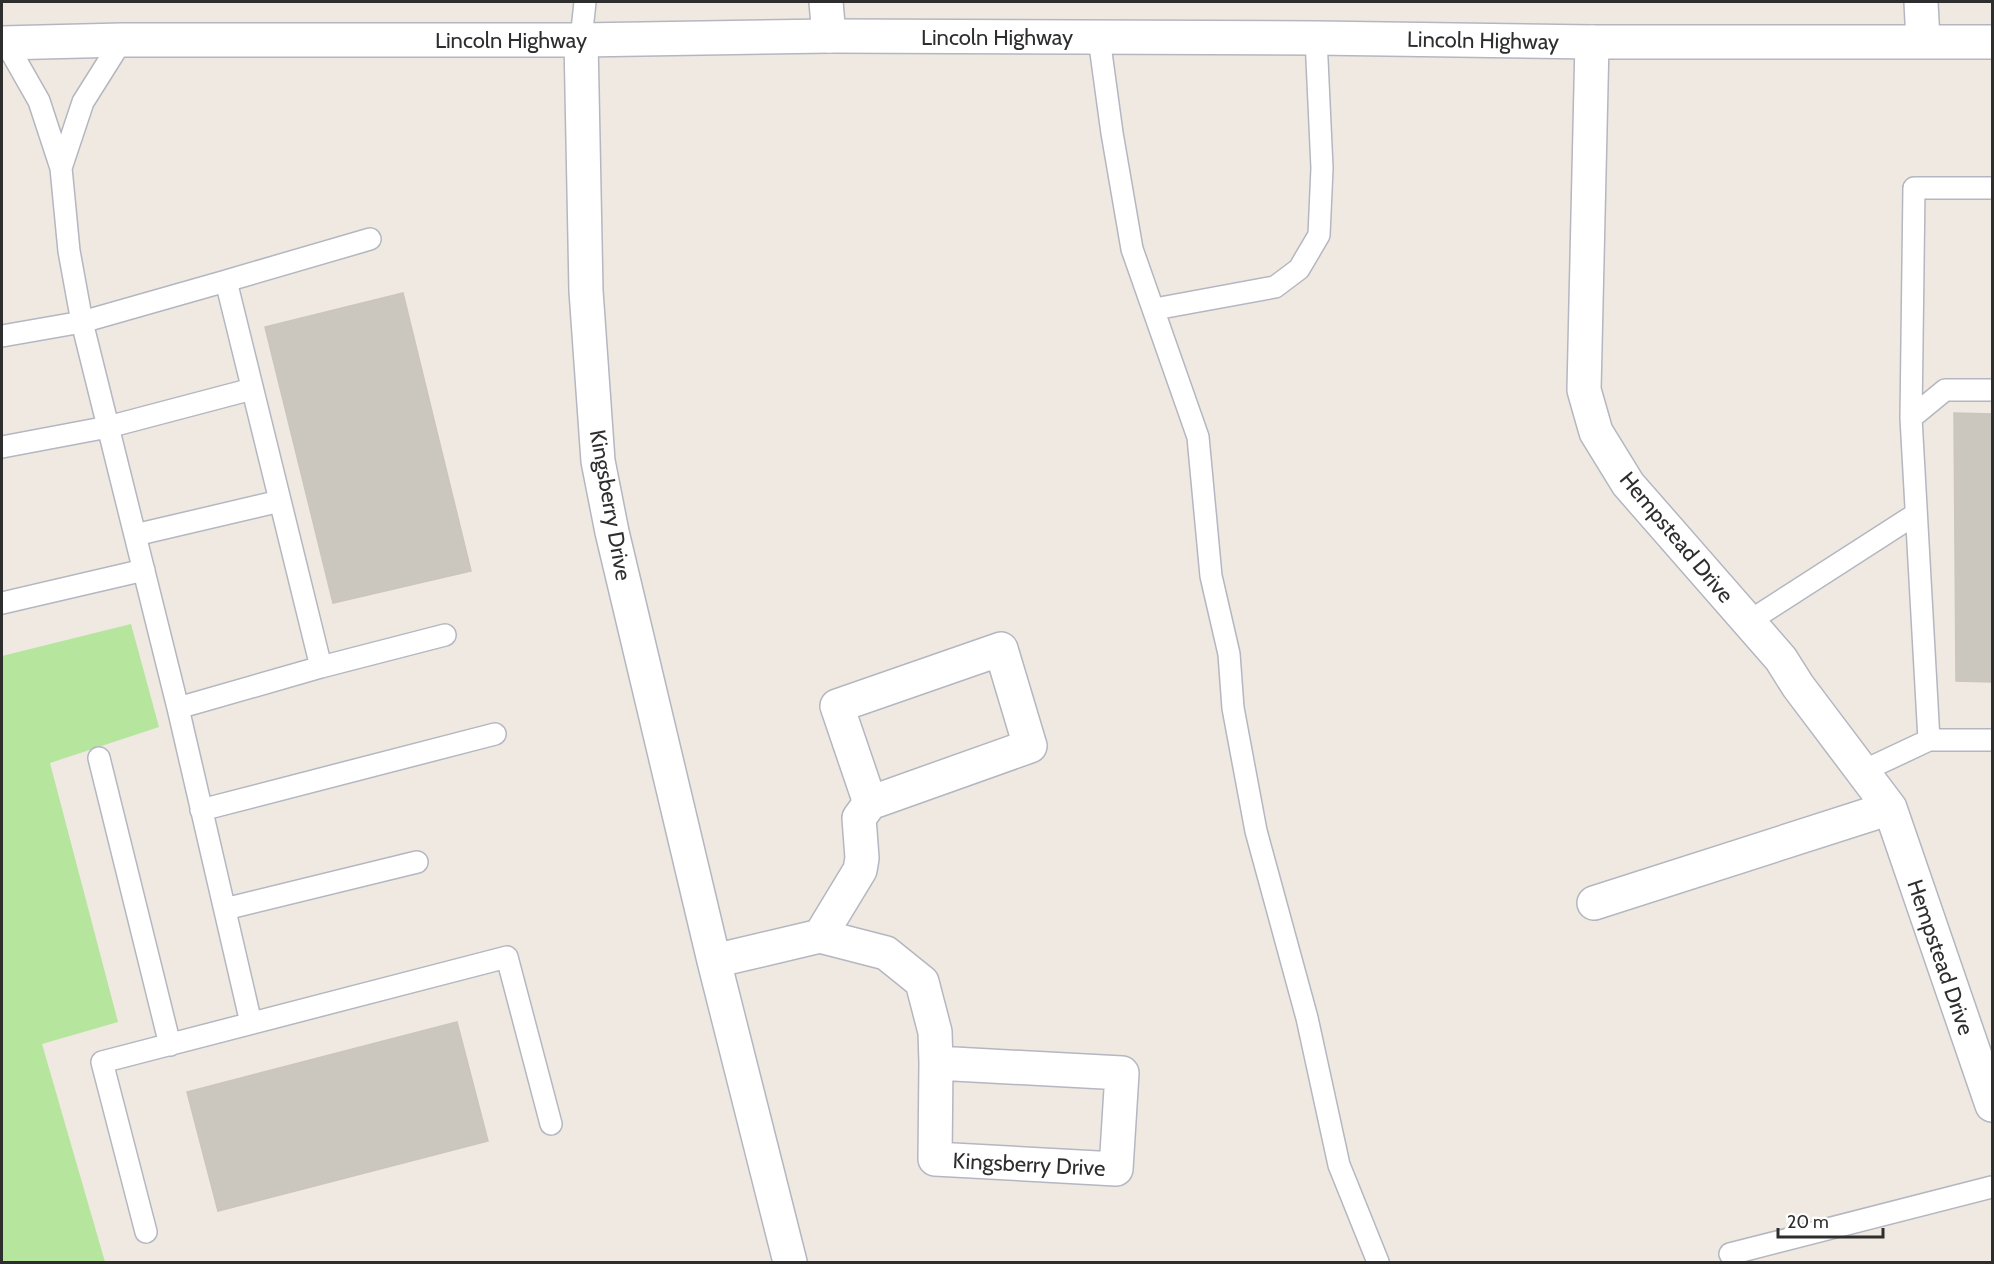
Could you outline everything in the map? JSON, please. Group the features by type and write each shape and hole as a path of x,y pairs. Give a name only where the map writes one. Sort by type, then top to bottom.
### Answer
{"street":[{"path":"826,2 829,36"},
{"path":"1921,2 1923,41"},
{"name":"Lincoln Highway","path":"4,43 122,40 581,40 829,36 1316,38 1592,42 1992,42"},
{"name":"Kingsberry Drive","path":"581,40 586,291 598,461 612,532 714,961 790,1263"},
{"name":"Hempstead Drive","path":"1592,42 1584,390 1596,432 1628,484 1780,659 1890,808 1992,1106"},
{"path":"820,936 860,870 862,858 859,818 870,803 1030,746 1001,648 837,706 870,803"},
{"path":"1594,903 1890,808"},
{"name":"Kingsberry Drive","path":"714,961 820,936 886,953 922,982 935,1032 935,1159 1116,1169 1122,1073 936,1063"}],"lane":[{"path":"581,40 585,2"},
{"path":"1099,38 1112,133 1132,249 1155,309 1198,437 1211,576 1229,654 1233,708 1256,831 1307,1018 1340,1165 1378,1263"},
{"path":"1155,309 1275,286 1299,269 1318,234 1322,168 1316,38"},
{"path":"62,168 83,102 122,40"},
{"path":"4,43 39,101 62,168 69,251 82,322 178,708 251,1023"},
{"path":"1929,740 1911,418 1914,188 1992,188"},
{"path":"2,336 82,322 370,239"},
{"path":"226,281 321,667"},
{"path":"2,447 108,427 252,389"},
{"path":"1911,418 1945,390 1992,390"},
{"path":"135,535 280,501"},
{"path":"1748,622 1916,514"},
{"path":"2,603 144,570"},
{"path":"178,708 321,667 446,635"},
{"path":"201,810 495,734"},
{"path":"1863,771 1929,740 1992,740"},
{"path":"99,758 170,1045"},
{"path":"225,909 417,862"},
{"path":"146,1232 102,1062 507,957 551,1124"},
{"path":"1730,1254 1992,1187"}],"green space":[{"path":"131,624 159,727 50,763 118,1022 42,1044 105,1262 2,1262 2,656"}],"building":[{"path":"403,293 471,571 333,603 265,327"},
{"path":"1954,413 1992,414 1992,682 1956,681"},
{"path":"457,1022 488,1141 218,1211 187,1092"}]}
